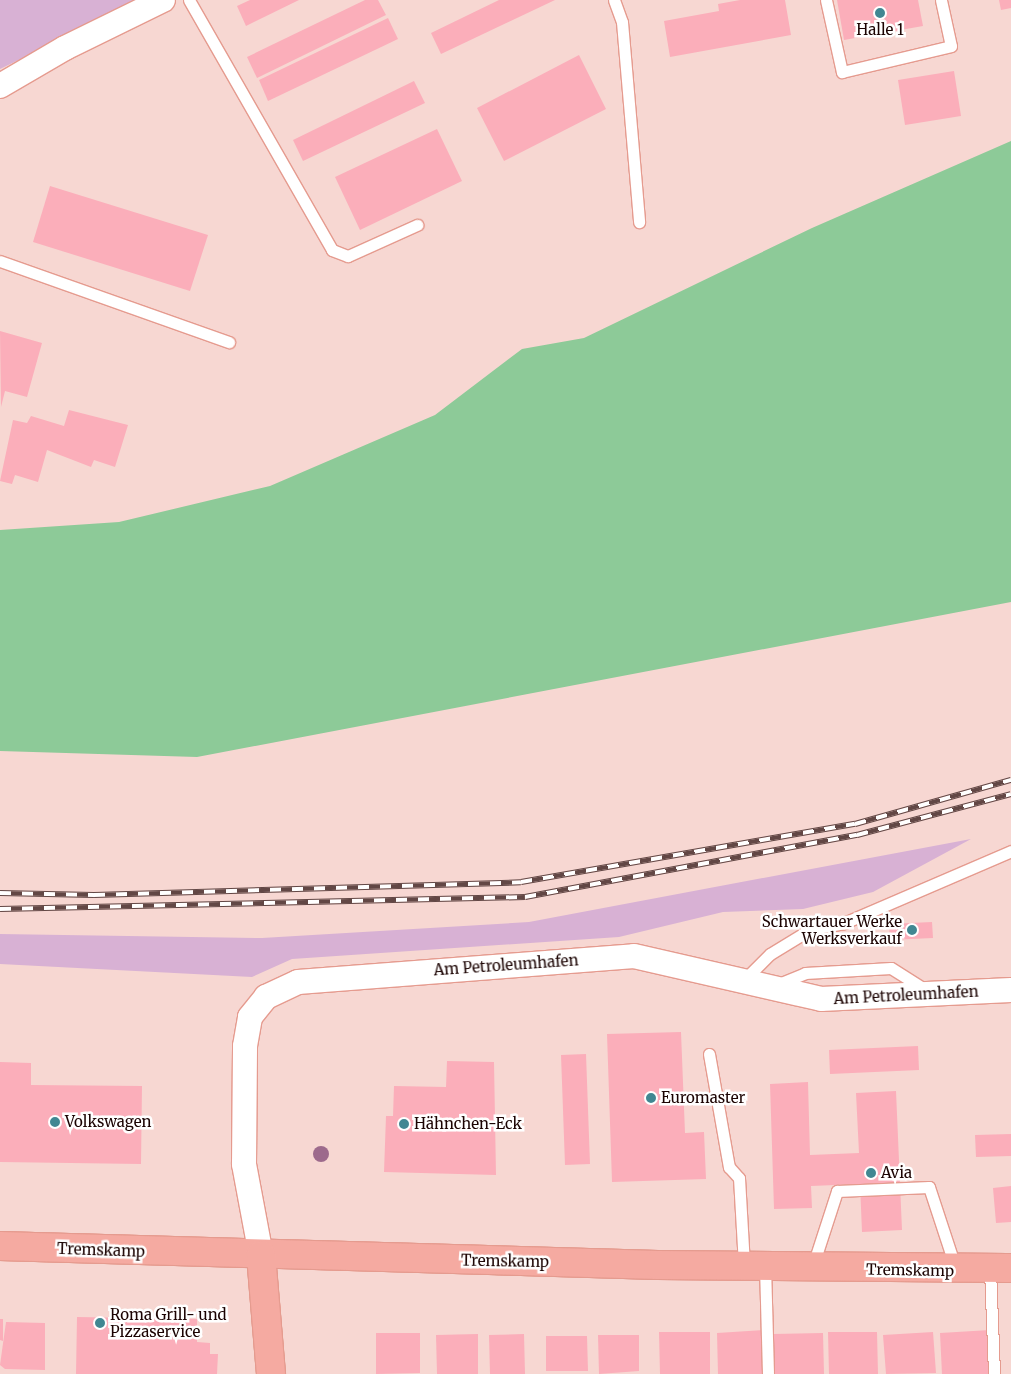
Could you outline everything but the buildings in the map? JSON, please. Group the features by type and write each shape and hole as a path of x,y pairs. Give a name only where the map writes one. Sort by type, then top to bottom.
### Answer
{"main road":[{"name":"Tremskamp","path":"0,1246 261,1255 812,1268 956,1271 1001,1268"},
{"path":"261,1255 271,1374"}],"street":[{"path":"0,86 65,48 163,0"},
{"name":"Am Petroleumhafen","path":"261,1255 244,1164 244,1067 250,1017 266,997 298,982 634,956 746,978 821,999 1011,990"}],"lane":[{"path":"189,0 332,250 348,256 417,225"},
{"path":"614,0 622,22 640,222"},
{"path":"826,0 842,72 951,46 941,0"},
{"path":"0,261 229,342"},
{"path":"746,978 770,954 811,929 844,923 1011,851"},
{"path":"709,1054 729,1167 740,1178 755,1266 768,1374"},
{"path":"812,1268 837,1192 929,1187 956,1271"},
{"path":"994,1374 1001,1268"}],"shaded area":[{"path":"0,0 142,0 0,69"},
{"path":"1011,141 1011,602 197,757 0,751 0,530 119,522 270,486 435,415 522,349 584,338 812,228"},
{"path":"971,839 873,892 803,909 723,912 619,937 292,959 252,977 0,964 0,934 262,938 529,922"}],"railway":[{"path":"0,893 94,895 521,882 855,824 1011,780"},
{"path":"0,909 525,897 857,835 1011,794"}],"place":[{"name":"Halle 1","path":"880,13"},
{"name":"Schwartauer Werke Werksverkauf","path":"912,930"},
{"name":"Euromaster","path":"651,1098"},
{"name":"Volkswagen","path":"55,1122"},
{"name":"Hähnchen-Eck","path":"404,1124"},
{"name":"Avia","path":"871,1173"},
{"name":"Roma Grill- und Pizzaservice","path":"100,1323"}]}
